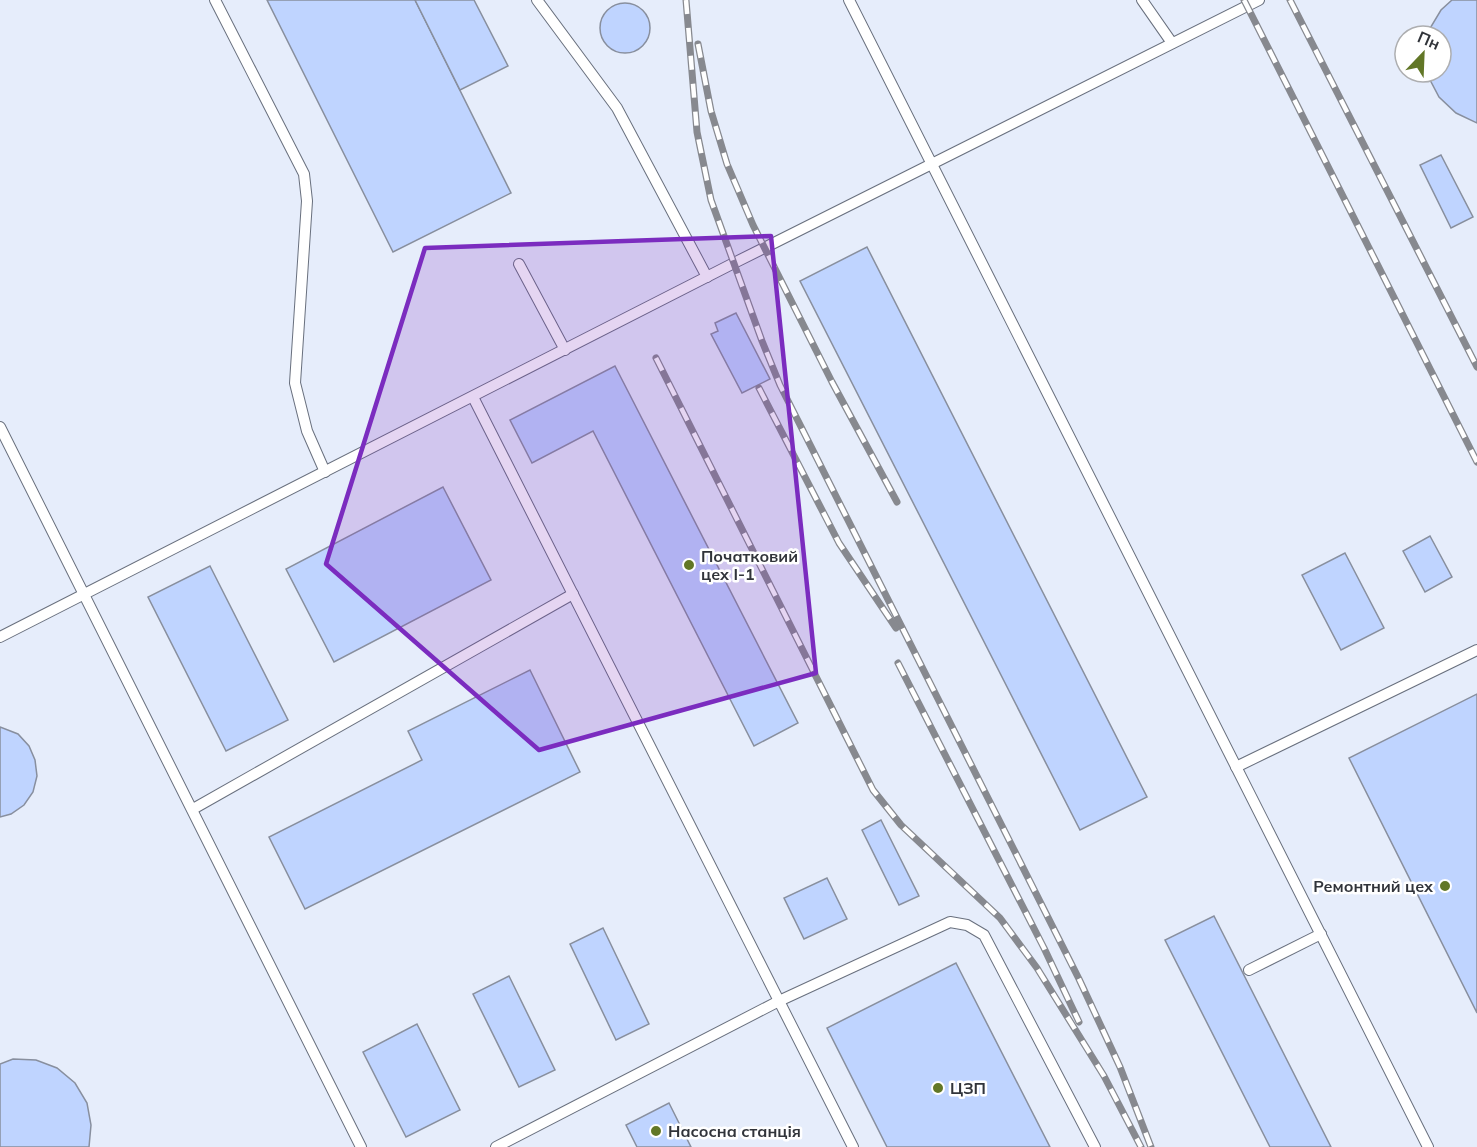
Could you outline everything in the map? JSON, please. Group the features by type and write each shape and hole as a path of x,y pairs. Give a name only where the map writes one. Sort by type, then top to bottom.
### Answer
{"lane":[{"path":"215,0 304,174 307,201 295,383 307,431 325,472"},
{"path":"537,0 617,108 707,277"},
{"path":"849,0 1428,1147"},
{"path":"1142,0 1172,43"},
{"path":"0,637 932,163 1259,0"},
{"path":"519,264 565,350"},
{"path":"473,397 853,1147"},
{"path":"0,427 362,1147"},
{"path":"192,809 573,594"},
{"path":"1236,767 1477,650"},
{"path":"496,1147 779,1001 950,922 967,925 984,935 1095,1147"},
{"path":"1249,970 1321,934"}],"highlighted area":[{"path":"771,236 816,673 539,750 326,564 425,248"}],"shaded area":[{"path":"0,0 1477,0 1477,1147 0,1147"}],"building":[{"path":"267,0 415,0 511,193 393,252"},
{"path":"415,0 474,0 508,66 460,90"},
{"path":"1452,0 1477,0 1477,123 1456,113 1439,97 1432,84 1453,84 1453,24 1433,24 1441,10"},
{"path":"625,3 634,5 645,14 650,28 648,37 639,48 625,53 616,51 605,42 600,28 602,19 611,8"},
{"path":"1441,155 1473,217 1451,228 1420,165"},
{"path":"867,247 1147,797 1080,830 800,281"},
{"path":"736,313 770,379 742,393 711,334 718,331 715,323"},
{"name":"Початковий цех І-1","path":"615,366 798,723 754,746 593,431 532,463 510,420"},
{"path":"443,487 491,580 334,662 286,569"},
{"path":"1430,536 1452,577 1425,592 1403,551"},
{"path":"1345,553 1384,628 1341,650 1302,575"},
{"path":"210,566 288,720 226,751 148,597"},
{"path":"530,670 580,772 305,909 269,837 422,760 408,731"},
{"name":"Ремонтний цех","path":"1477,694 1477,1013 1349,758"},
{"path":"0,727 18,734 29,746 35,760 37,776 33,792 24,805 11,814 0,817"},
{"path":"881,820 919,896 899,905 862,830"},
{"path":"827,878 847,919 804,939 784,898"},
{"path":"1214,916 1331,1147 1270,1147 1165,940"},
{"path":"603,928 649,1024 616,1040 570,944"},
{"name":"ЦЗП","path":"956,963 1050,1147 887,1147 827,1028"},
{"path":"509,976 555,1070 519,1087 473,994"},
{"path":"417,1024 460,1110 406,1137 363,1052"},
{"path":"13,1059 36,1060 57,1068 75,1083 87,1103 91,1125 89,1147 0,1147 0,1064"},
{"name":"Насосна станція","path":"669,1103 691,1147 637,1147 626,1125"}],"railway":[{"path":"686,0 697,132 711,200 762,341 780,385 1079,979 1120,1067 1151,1147"},
{"path":"1244,0 1477,462"},
{"path":"1290,0 1477,367"},
{"path":"698,44 711,111 727,164 753,225 832,382 897,502"},
{"path":"656,358 873,790 901,825 1000,918 1037,968 1104,1076 1141,1147"},
{"path":"759,388 839,543 896,628"},
{"path":"898,663 1044,948 1079,1022"}],"place":[{"name":"Початковий цех І-1","path":"689,565"},
{"name":"Ремонтний цех","path":"1445,886"},
{"name":"ЦЗП","path":"938,1088"},
{"name":"Насосна станція","path":"656,1131"}]}
